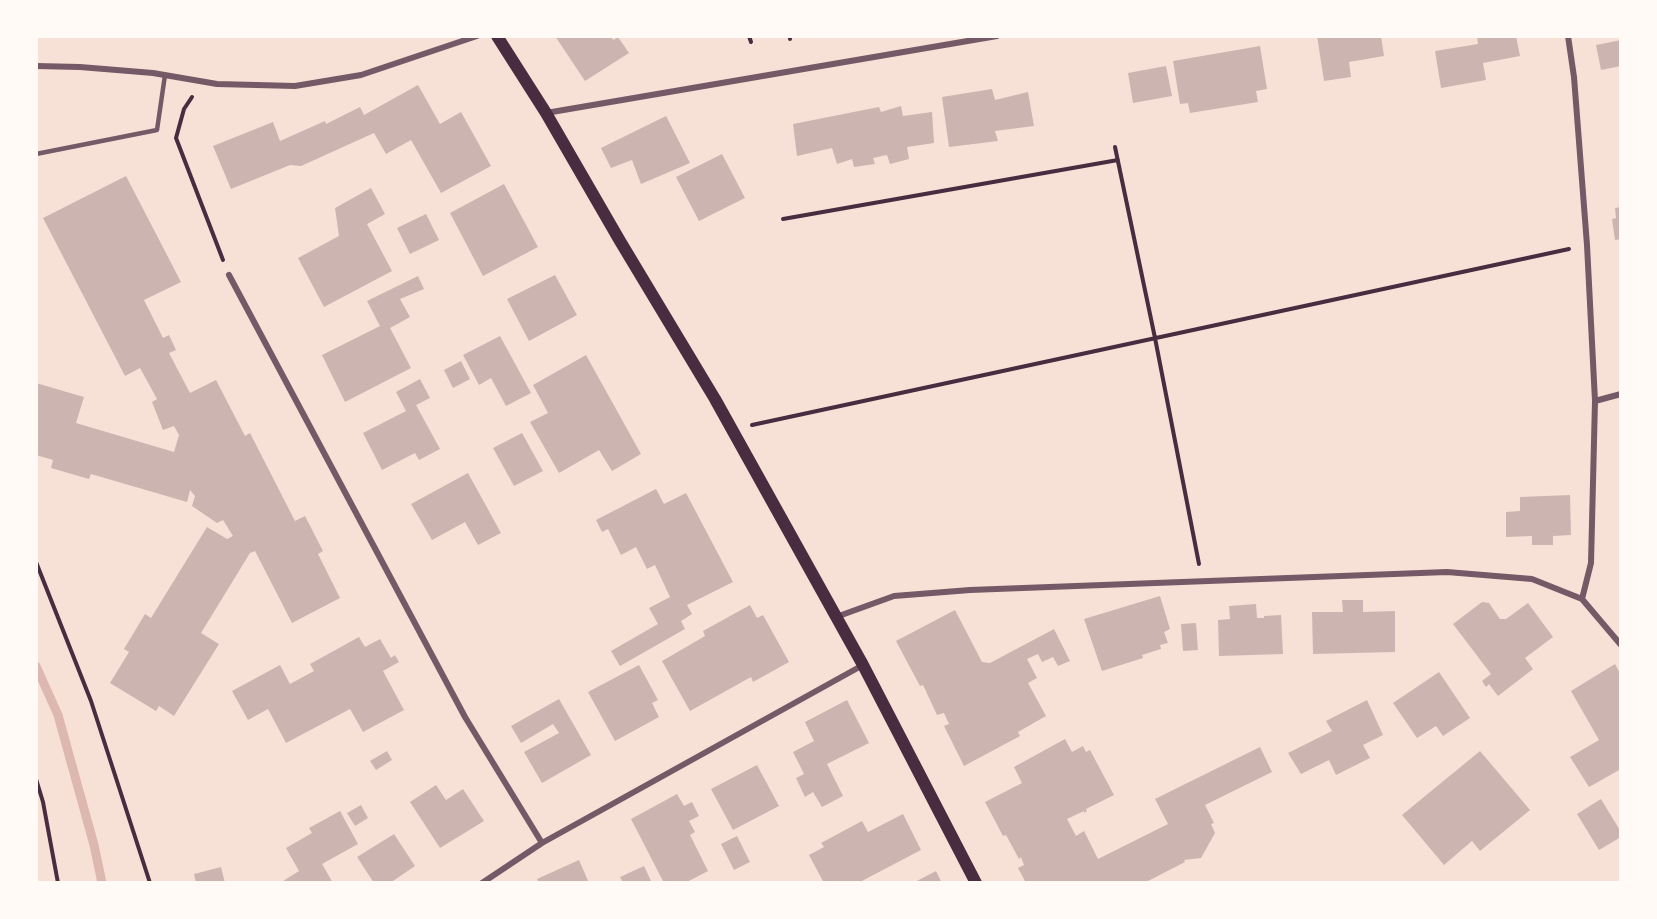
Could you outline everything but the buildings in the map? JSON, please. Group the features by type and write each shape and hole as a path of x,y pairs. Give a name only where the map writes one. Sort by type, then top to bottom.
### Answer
{"main road":[{"path":"497,36 546,113 732,429 863,665 976,883"}],"street":[{"path":"36,66 80,67 165,75 205,82 295,86 362,75 477,36"},
{"path":"546,113 997,36"},
{"path":"1568,36 1574,77 1587,245 1595,401 1591,563 1582,599"},
{"path":"229,275 465,717 542,843"},
{"path":"1595,401 1621,394"},
{"path":"836,617 894,596 970,590 1447,572 1532,579 1582,599 1621,645"},
{"path":"482,883 542,843 863,665"}],"lane":[{"path":"36,154 157,130 165,75"}],"path":[{"path":"749,36 751,42"},
{"path":"205,82 184,109 176,138 229,275"},
{"path":"1115,147 1202,582"},
{"path":"783,219 1118,160"},
{"path":"732,429 1587,245"},
{"path":"36,562 91,701 150,883"},
{"path":"36,779 44,802 58,883"}],"waterway":[{"path":"36,666 58,715 94,845 102,883"}]}
